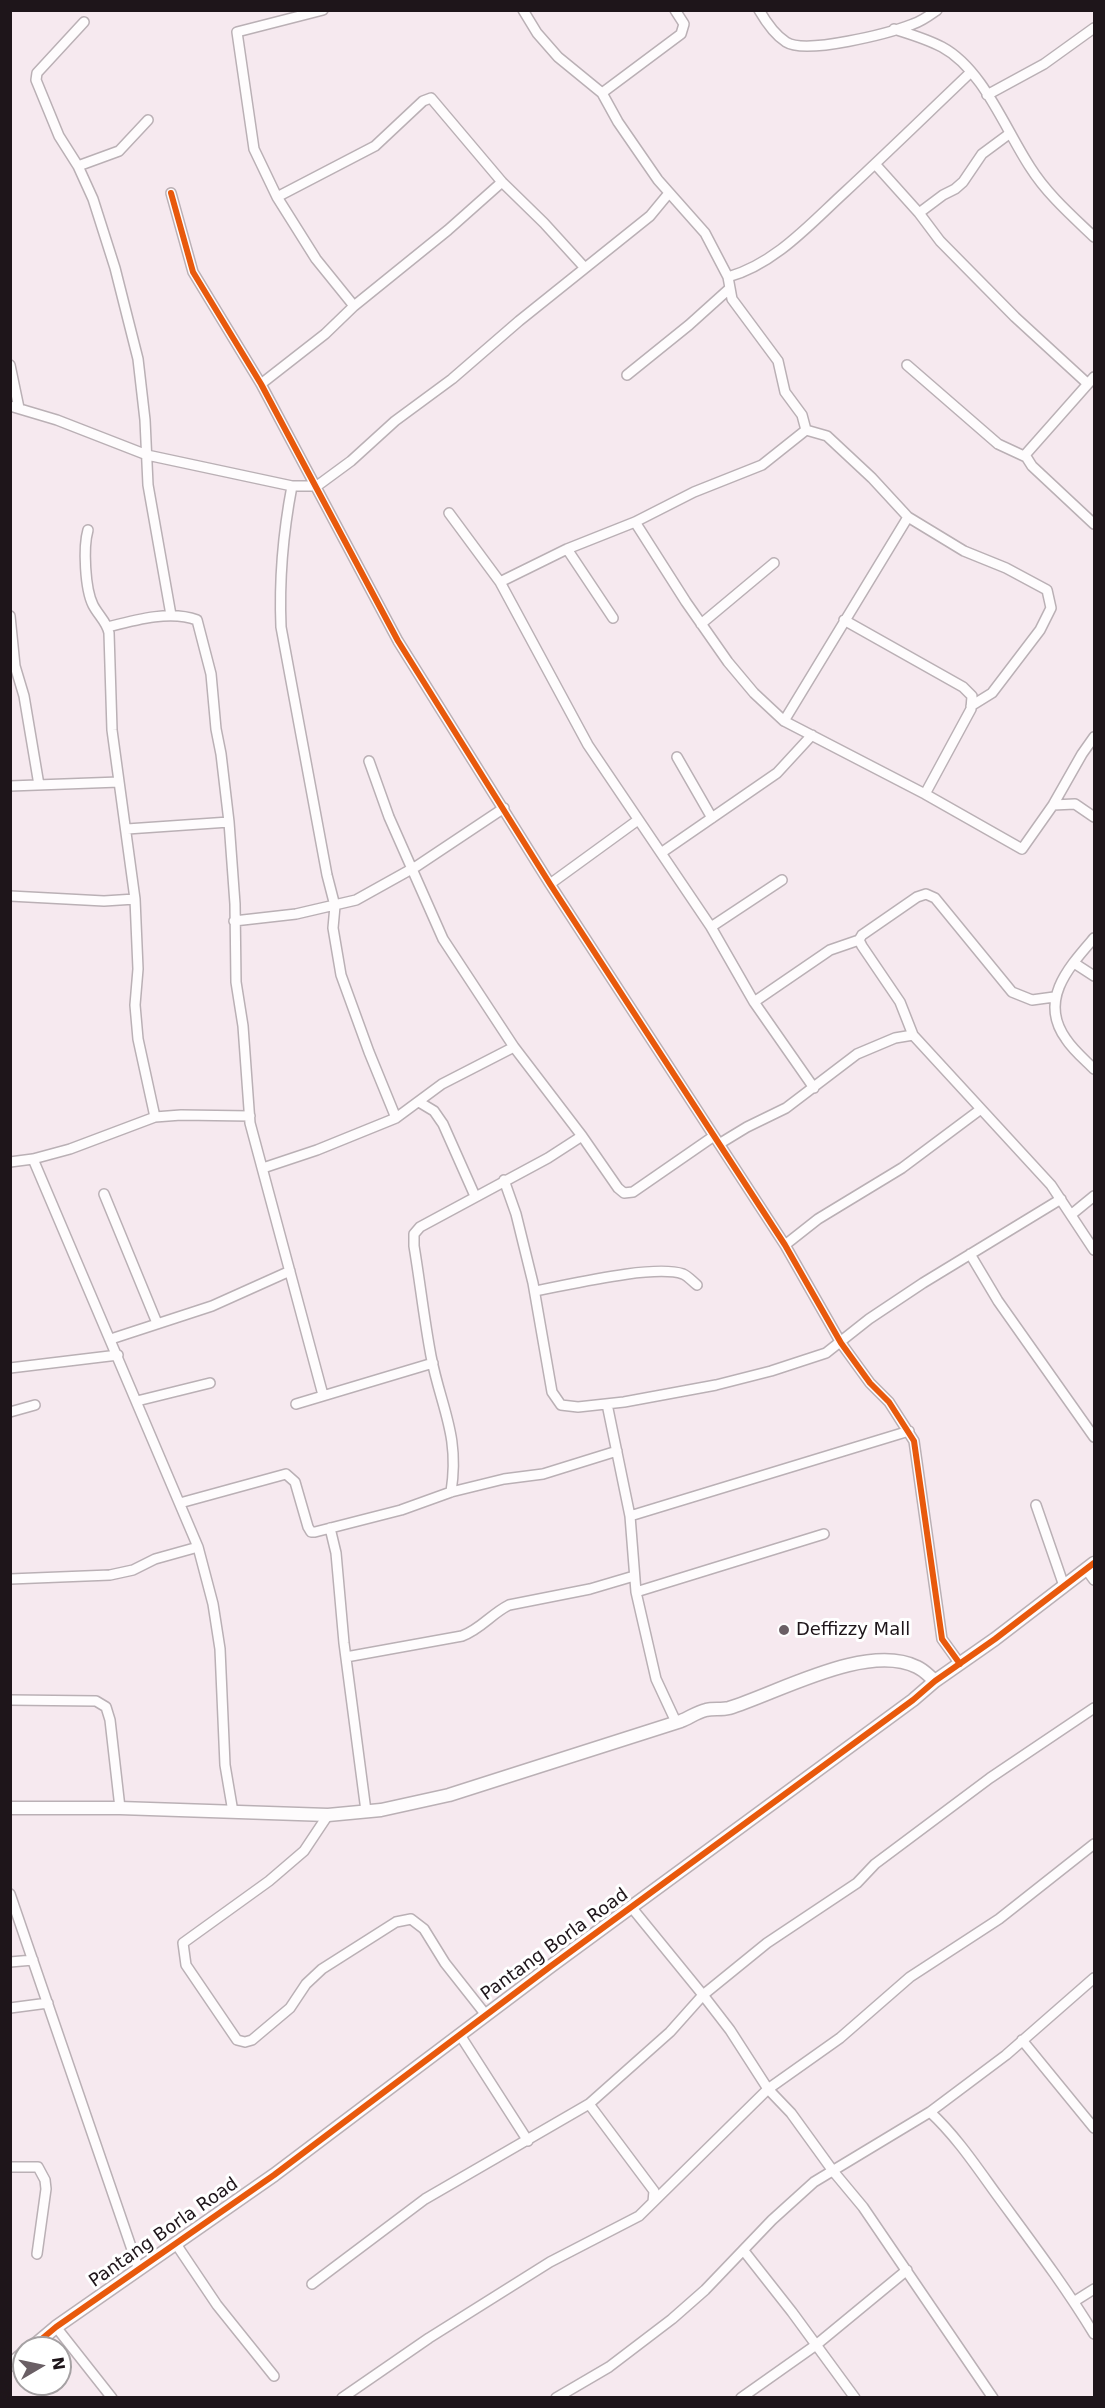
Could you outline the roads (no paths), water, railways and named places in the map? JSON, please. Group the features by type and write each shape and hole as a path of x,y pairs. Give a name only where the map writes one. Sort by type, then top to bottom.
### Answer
{"street":[{"path":"323,10 237,32 254,149 277,197 316,259 354,306"},
{"path":"523,10 537,33 558,57 602,93 618,122 669,193 685,208 705,233 728,277 729,290 738,309 778,361 785,392 802,415 806,430"},
{"path":"602,93 681,34 684,24 675,10"},
{"path":"759,10 766,22 786,42 802,47 853,40 914,24 937,10"},
{"path":"84,22 37,73 36,80 59,136 78,166 93,199 106,238 138,359 145,420 148,485 171,615"},
{"path":"987,95 1044,64 1095,28"},
{"path":"894,29 941,46 956,56 987,95 1009,134 1047,190 1095,237"},
{"path":"728,277 760,265 797,236 971,72"},
{"path":"277,197 375,146 428,98 434,100 502,182 585,268"},
{"path":"78,166 119,151 148,120"},
{"path":"919,213 963,182 982,154 1009,134"},
{"path":"875,164 919,213 940,241 1015,317 1091,380 1034,444 1025,455 1026,457"},
{"path":"261,384 325,334 354,306 448,230 502,182"},
{"path":"171,193 193,272 261,384 398,640 550,884 785,1245 841,1343 870,1383 889,1402 909,1431 914,1441 942,1639 960,1664"},
{"path":"10,365 15,407 147,455 292,486 317,486 351,461 395,421 452,380 519,321 650,216 669,193"},
{"path":"627,375 689,326 729,290"},
{"path":"907,365 998,444 1026,457 1095,524"},
{"path":"806,430 827,436 851,457 908,517 964,550 1006,568 1047,590 1051,608 1040,630 992,693 971,706"},
{"path":"500,582 567,549 635,522 694,492 762,465 806,430"},
{"path":"292,486 284,527 280,594 281,627 334,906 333,928 341,975 396,1118"},
{"path":"449,513 500,582 588,745 711,927 754,1002 814,1088"},
{"path":"784,721 908,517"},
{"path":"635,522 728,662 754,693 784,721 925,794 1022,849 1053,805 1095,736"},
{"path":"88,530 86,568 92,603 108,627 112,730 135,899 138,969 135,1005 138,1040 155,1117"},
{"path":"567,549 613,618"},
{"path":"701,624 774,563"},
{"path":"108,627 171,615 186,616 197,620 202,633 211,674 228,822 236,982 243,1026 250,1116 323,1395"},
{"path":"10,616 15,666 24,696 39,784"},
{"path":"844,620 963,687 972,696 971,706 925,794"},
{"path":"661,853 785,766 812,735"},
{"path":"677,758 712,818"},
{"path":"369,762 379,792 443,939 513,1047 624,1193 633,1192 716,1140 786,1108 857,1054 895,1038 913,1035"},
{"path":"10,786 119,782"},
{"path":"1053,805 1075,804 1095,817"},
{"path":"234,921 296,914 356,900 412,869 504,808"},
{"path":"550,884 638,820"},
{"path":"127,829 228,822"},
{"path":"711,927 782,880"},
{"path":"754,1002 830,950 859,940 862,935 917,897 926,894 935,898 1012,992 1032,1000 1054,997"},
{"path":"10,896 105,901 135,899"},
{"path":"1095,938 1061,981 1054,997 1056,1013 1065,1038 1095,1069"},
{"path":"859,940 900,1002 913,1035 1022,1152 1061,1199 1095,1250"},
{"path":"1074,963 1095,976"},
{"path":"263,1168 317,1150 396,1118 442,1084 513,1047"},
{"path":"419,1102 434,1111 443,1124 475,1196"},
{"path":"785,1245 818,1219 902,1168 981,1109"},
{"path":"10,1162 33,1159 70,1149 155,1117 250,1116"},
{"path":"451,1492 455,1469 454,1449 446,1407 433,1363 414,1234 420,1227 548,1158 582,1136"},
{"path":"33,1159 198,1547 213,1604 220,1649 225,1765 233,1812"},
{"path":"504,1180 516,1214 535,1291 552,1392 561,1405 578,1407 716,1385 771,1371 826,1353 869,1319 1061,1199"},
{"path":"104,1194 157,1323"},
{"path":"1072,1214 1095,1196"},
{"path":"970,1254 998,1301 1095,1437"},
{"path":"111,1339 212,1306 290,1271"},
{"path":"535,1291 632,1274 668,1272 684,1274 698,1285"},
{"path":"10,1368 118,1355"},
{"path":"296,1404 433,1363"},
{"path":"137,1401 210,1383"},
{"path":"607,1404 630,1516 636,1592 656,1678 676,1722"},
{"path":"10,1412 35,1405"},
{"path":"630,1516 909,1431"},
{"path":"180,1503 285,1474 295,1482 311,1532 401,1510 451,1492 504,1479 543,1474 617,1451"},
{"path":"1036,1505 1064,1586"},
{"path":"330,1528 336,1553 346,1657 366,1811"},
{"path":"636,1592 824,1534"},
{"path":"10,1579 110,1575 133,1570 155,1559 198,1547"},
{"path":"1090,1566 1095,1580"},
{"name":"Pantang Borla Road","path":"45,2336 364,2109 486,2015 904,1707 935,1681 1090,1566"},
{"path":"346,1657 462,1636 475,1631 499,1610 509,1605 590,1589 634,1576"},
{"path":"10,1808 120,1808 328,1815 366,1811 412,1804 449,1795 676,1722 706,1710 727,1708 807,1678 879,1659 910,1664 925,1672 935,1681"},
{"path":"10,1700 96,1701 106,1707 110,1720 120,1808"},
{"path":"312,2284 425,2199 589,2104 670,2032 703,1995 766,1943 857,1882 875,1864 954,1803 1095,1708"},
{"path":"328,1815 304,1851 269,1881 183,1943 186,1965 237,2040 245,2042 252,2040 290,2008 306,1984 322,1969 396,1922 411,1919 424,1929 445,1962 486,2015"},
{"path":"342,2397 429,2338 550,2262 639,2216 768,2089 840,2038 910,1977 999,1919 1095,1844"},
{"path":"11,1896 139,2270"},
{"path":"632,1908 730,2030 768,2089 791,2113 833,2171 863,2207 993,2397"},
{"path":"10,1962 33,1960"},
{"path":"556,2397 609,2367 705,2290 744,2252 772,2220 814,2182 930,2112 1022,2040 1095,1978"},
{"path":"10,2008 48,2003"},
{"path":"460,2035 528,2140"},
{"path":"1022,2040 1095,2128"},
{"path":"589,2104 654,2191 653,2202"},
{"path":"930,2112 941,2121 970,2159 1075,2301 1095,2334"},
{"path":"10,2167 38,2167 45,2180 37,2254"},
{"path":"176,2244 217,2304 274,2376"},
{"path":"744,2252 855,2397"},
{"path":"741,2397 816,2345 907,2270"},
{"path":"1075,2301 1095,2289"},
{"path":"56,2327 112,2397"}],"place":[{"name":"Deffizzy Mall","path":"784,1630"}]}
